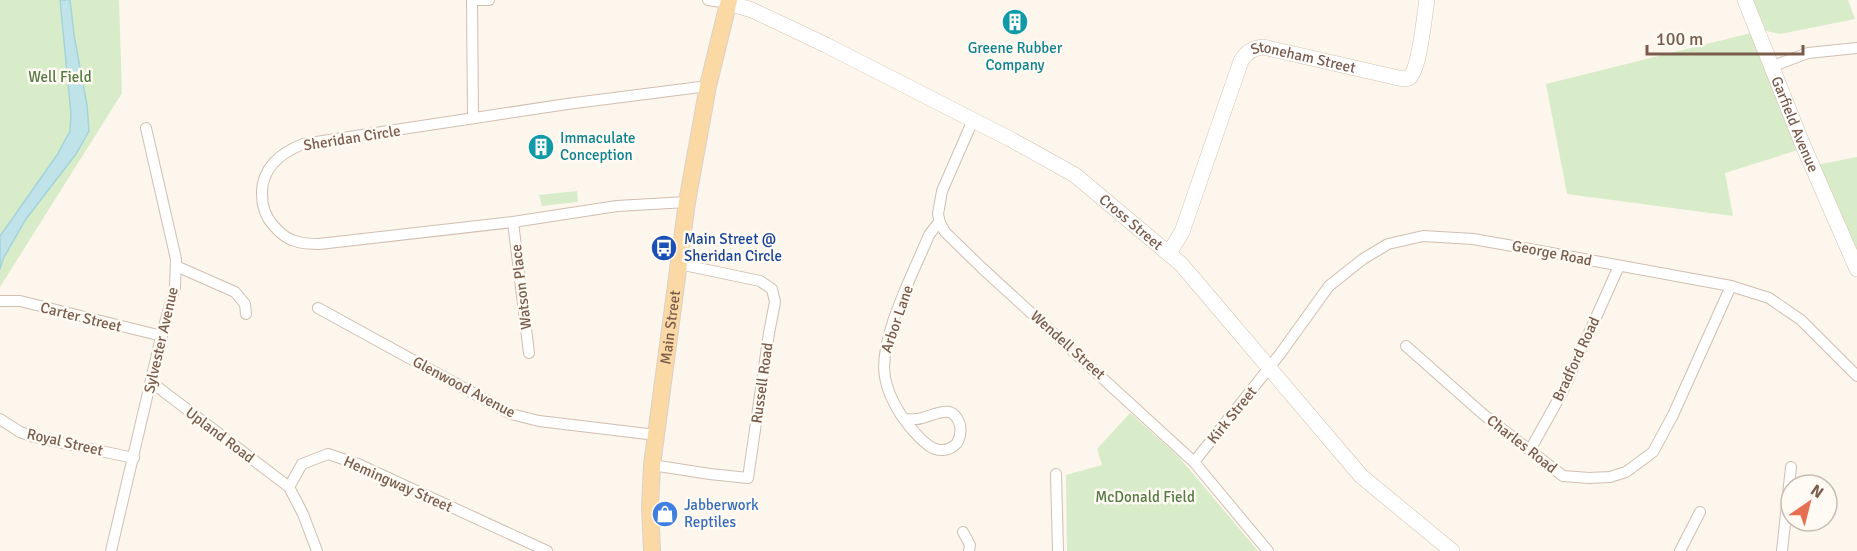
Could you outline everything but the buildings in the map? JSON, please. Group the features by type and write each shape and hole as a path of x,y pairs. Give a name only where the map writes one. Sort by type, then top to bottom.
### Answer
{"main road":[{"name":"Main Street","path":"652,551 650,507 652,465 687,202 708,86 729,2"}],"street":[{"path":"473,118 472,0 489,0"},
{"path":"708,0 729,2"},
{"name":"Stoneham Street","path":"1169,253 1182,231 1241,61 1247,52 1263,47 1403,79 1411,77 1419,51 1426,0"},
{"name":"Garfield Avenue","path":"1745,0 1802,143 1857,269"},
{"name":"Cross Street","path":"729,2 789,27 1069,171 1169,253 1195,279 1361,476 1452,551"},
{"path":"1773,66 1808,53 1857,48"},
{"name":"Sheridan Circle","path":"687,202 617,206 513,222 312,244 293,241 280,234 267,219 262,206 261,184 276,159 287,150 303,144 708,86"},
{"path":"939,222 942,192 973,120"},
{"name":"Sylvester Avenue","path":"111,551 162,336 176,287 176,259 146,128"},
{"name":"Watson Place","path":"513,222 529,353"},
{"name":"Arbor Lane","path":"904,419 921,418 934,412 948,412 958,420 961,432 951,448 934,449 914,433 904,419 893,402 885,378 884,360 887,341 929,235 939,222"},
{"name":"Wendell Street","path":"939,222 951,240 1194,462 1268,551"},
{"name":"George Road","path":"1269,368 1329,286 1363,259 1388,244 1423,236 1473,239 1731,286 1769,298 1801,320 1857,376"},
{"name":"Russell Road","path":"652,465 748,478 775,302 772,289 760,281 679,264"},
{"path":"176,266 235,292 245,304 246,314"},
{"name":"Bradford Road","path":"1530,450 1563,392 1619,266"},
{"name":"Charles Road","path":"1406,346 1484,415 1563,476 1610,477 1626,472 1653,452 1673,416 1731,286"},
{"name":"Carter Street","path":"0,300 20,301 162,336"},
{"name":"Glenwood Avenue","path":"318,309 512,414 539,421 656,435"},
{"name":"Kirk Street","path":"1194,462 1269,368"},
{"name":"Upland Road","path":"151,382 289,487"},
{"name":"Royal Street","path":"0,418 20,432 34,437 134,458"},
{"name":"Hemingway Street","path":"289,487 302,464 328,454 358,464 547,551"},
{"path":"1782,551 1791,467"},
{"path":"1056,474 1058,551"},
{"path":"289,487 303,514 317,551"},
{"path":"1680,551 1700,512"},
{"path":"963,531 969,551"}],"green space":[{"name":"Well Field","path":"0,0 119,0 122,93 0,287"},
{"path":"1753,0 1848,0 1855,19 1780,34 1766,31"},
{"path":"1751,33 1798,150 1725,173 1733,216 1567,194 1546,84"},
{"path":"1857,157 1857,254 1817,165"},
{"path":"577,191 578,202 542,206 539,195"},
{"name":"McDonald Field","path":"1130,413 1179,457 1258,551 1067,551 1066,475 1102,465 1097,449"}],"water":[{"path":"60,0 70,0 89,131 76,154 26,219 3,259 0,269 0,236 57,155 70,131 71,114"}],"place":[{"name":"Greene Rubber Company","path":"1015,22"},
{"name":"Immaculate Conception","path":"541,147"},
{"name":"Main Street @ Sheridan Circle","path":"664,248"},
{"name":"Jabberwork Reptiles","path":"665,514"}]}
